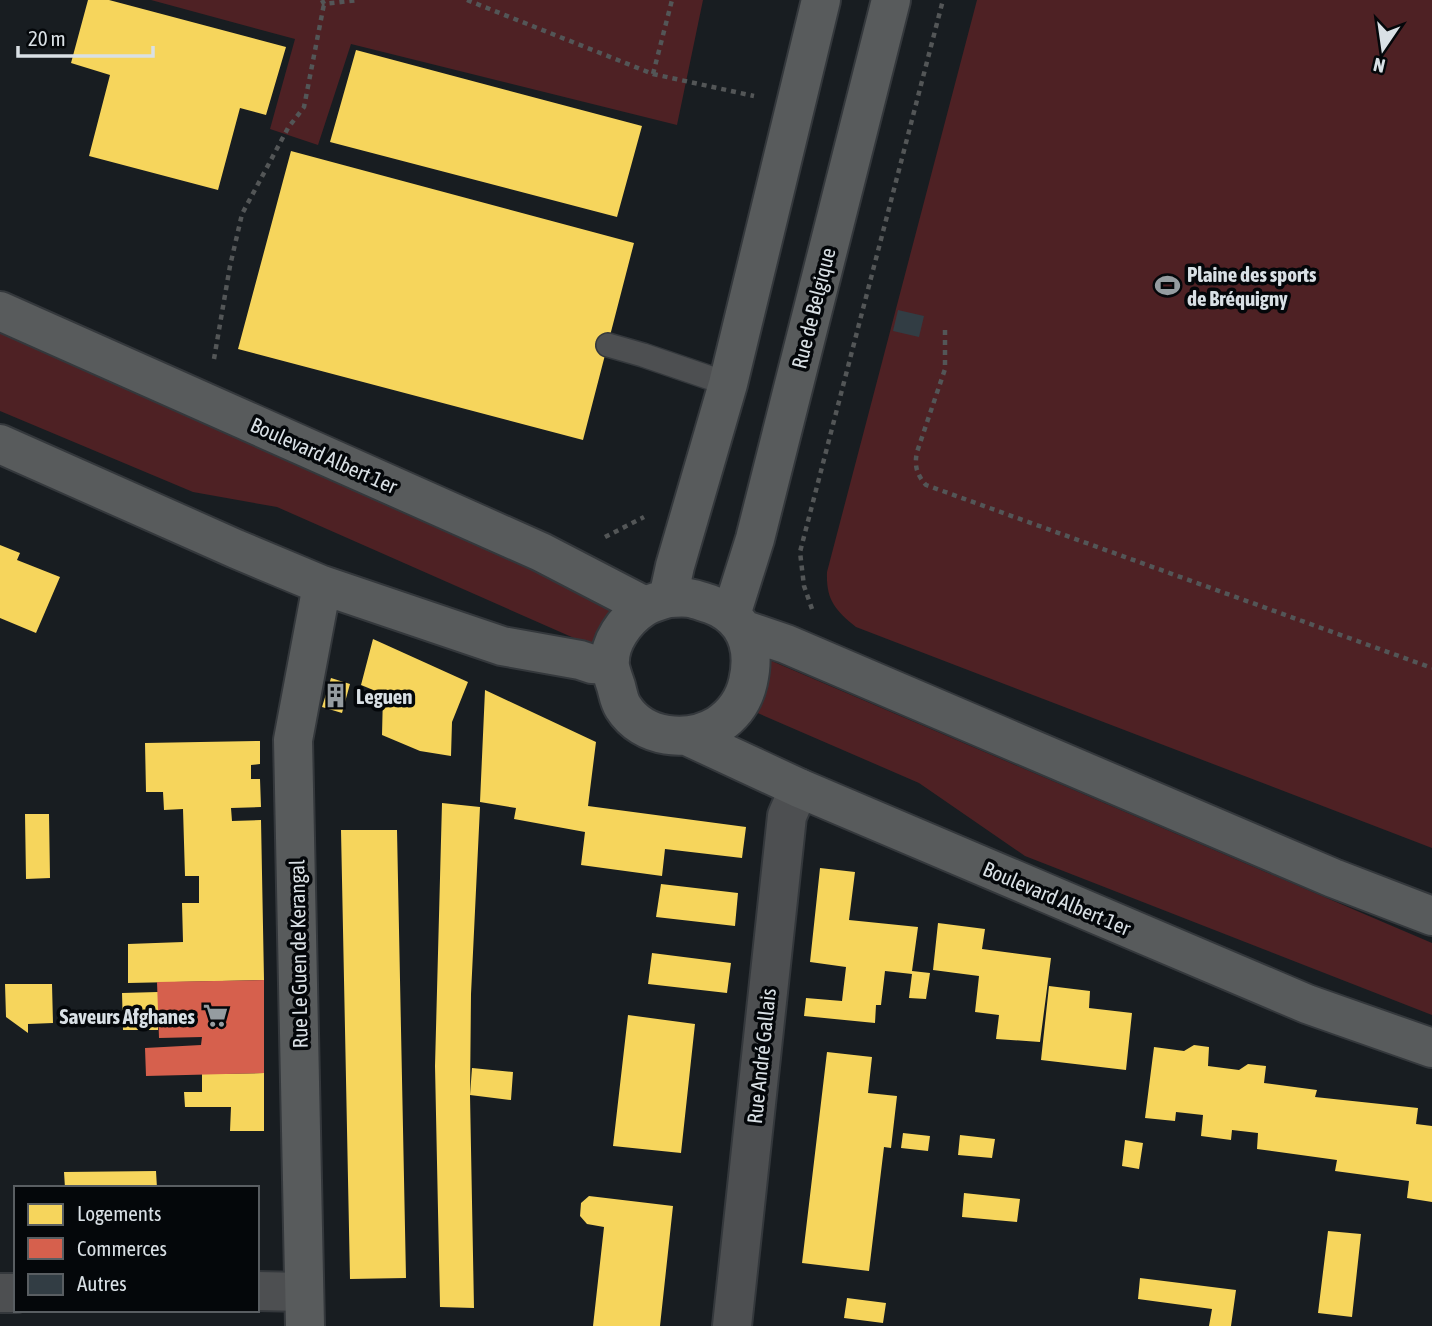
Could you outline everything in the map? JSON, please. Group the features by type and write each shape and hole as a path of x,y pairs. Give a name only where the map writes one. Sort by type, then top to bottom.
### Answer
{"main road":[{"path":"0,444 323,585 502,646 592,664 610,665 614,642 627,621 657,602 675,566 728,384 821,0"},
{"name":"Rue de Belgique","path":"738,623 755,539 891,0"},
{"name":"Boulevard Albert 1er","path":"0,311 657,602 692,598 715,606 738,623 786,644 1333,878 1432,916"},
{"name":"Rue Le Guen de Kerangal","path":"305,1309 293,740 323,585"},
{"path":"687,736 708,731 726,719 740,703 748,682 750,660 749,646 738,623"},
{"name":"Boulevard Albert 1er","path":"610,665 622,706 637,722 649,729 669,736 687,736 799,788 1307,1004 1432,1048"}],"street":[{"name":"Rue André Gallais","path":"732,1326 788,816 799,788"},
{"path":"259,1292 305,1309"}],"lane":[{"path":"608,345 728,384"}],"path":[{"path":"207,403 230,265 242,214 288,128 304,107 323,2 358,0"},
{"path":"467,0 653,75 726,89 795,107"},
{"path":"653,75 672,0"},
{"path":"814,615 804,586 800,552 943,0"},
{"path":"945,330 945,369 915,461 916,470 926,485 1432,668"},
{"path":"541,552 609,536 649,513"}],"shaded area":[{"path":"151,0 703,0 677,125 351,44 318,145 270,129 295,39"},
{"name":"Plaine des sports de Bréquigny","path":"977,0 1432,0 1432,848 856,627 833,604 828,590 827,572"},
{"path":"0,332 631,610 608,653 277,507 193,492 0,411"},
{"path":"767,659 1432,943 1432,1015 1025,856 919,783 753,711"}],"building: Logements":[{"path":"88,0 109,0 286,47 266,115 240,108 218,190 89,156 110,75 71,63"},
{"path":"356,50 642,126 617,217 330,142"},
{"path":"291,151 634,243 583,440 238,349"},
{"path":"0,545 20,553 17,560 60,577 36,633 0,618"},
{"path":"373,639 468,682 452,722 451,756 420,751 382,735 383,694 361,685"},
{"name":"Leguen","path":"331,678 350,684 342,713 322,707"},
{"path":"485,690 596,742 588,806 746,827 742,858 665,849 662,876 581,865 585,832 514,819 516,808 480,802"},
{"path":"260,741 260,764 251,765 251,779 260,779 261,807 231,808 232,821 261,820 264,980 128,983 128,944 183,942 182,903 199,903 199,876 185,876 183,809 164,810 163,792 146,792 145,743"},
{"path":"442,803 480,807 471,994 474,1308 440,1307 435,1066"},
{"path":"25,814 49,814 50,878 26,879"},
{"path":"341,830 397,830 406,1278 350,1279"},
{"path":"820,868 855,872 849,920 918,927 912,971 930,973 926,999 909,998 912,974 885,971 881,1005 876,1005 875,1023 804,1016 806,998 842,1001 846,967 810,962"},
{"path":"661,884 738,893 735,926 656,917"},
{"path":"938,923 985,929 982,949 1051,958 1040,1042 996,1039 999,1015 975,1012 979,976 933,970"},
{"path":"652,953 731,963 727,993 648,984"},
{"path":"5,984 52,984 53,1023 28,1024 28,1033 6,1017"},
{"path":"1049,986 1090,991 1089,1008 1132,1013 1126,1070 1041,1060"},
{"path":"158,992 158,1030 123,1030 122,993"},
{"path":"628,1015 695,1024 681,1153 613,1146"},
{"path":"1194,1045 1209,1047 1208,1066 1239,1070 1248,1064 1266,1066 1264,1083 1317,1090 1315,1097 1418,1108 1416,1124 1432,1126 1432,1202 1407,1198 1409,1181 1335,1171 1337,1160 1257,1149 1258,1133 1232,1130 1231,1140 1201,1136 1203,1115 1176,1112 1175,1121 1145,1118 1154,1047 1184,1051"},
{"path":"827,1052 872,1057 868,1093 897,1096 891,1148 884,1147 869,1271 802,1263"},
{"path":"472,1068 513,1072 511,1100 470,1095"},
{"path":"264,1073 264,1131 230,1131 231,1107 185,1107 184,1092 202,1092 202,1074"},
{"path":"903,1133 930,1136 928,1151 901,1148"},
{"path":"960,1135 995,1139 992,1158 958,1155"},
{"path":"1125,1140 1143,1143 1139,1169 1122,1166"},
{"path":"156,1171 157,1186 65,1186 64,1172"},
{"path":"964,1193 1020,1199 1017,1222 962,1217"},
{"path":"589,1196 673,1206 660,1326 593,1326 604,1227 587,1224 580,1216 581,1203"},
{"path":"1328,1231 1361,1234 1352,1317 1318,1313"},
{"path":"1140,1278 1236,1290 1231,1326 1209,1326 1212,1309 1138,1299"},
{"path":"847,1298 886,1303 883,1323 844,1318"}],"building: Commerces":[{"path":"264,980 264,1073 146,1076 145,1048 201,1045 202,1037 159,1038 157,982"}],"building: Autres":[{"path":"898,310 924,316 919,337 893,331"}],"place":[{"name":"Plaine des sports de Bréquigny","path":"1167,286"},
{"name":"Leguen","path":"336,696"},
{"name":"Saveurs Afghanes","path":"215,1016"}]}
